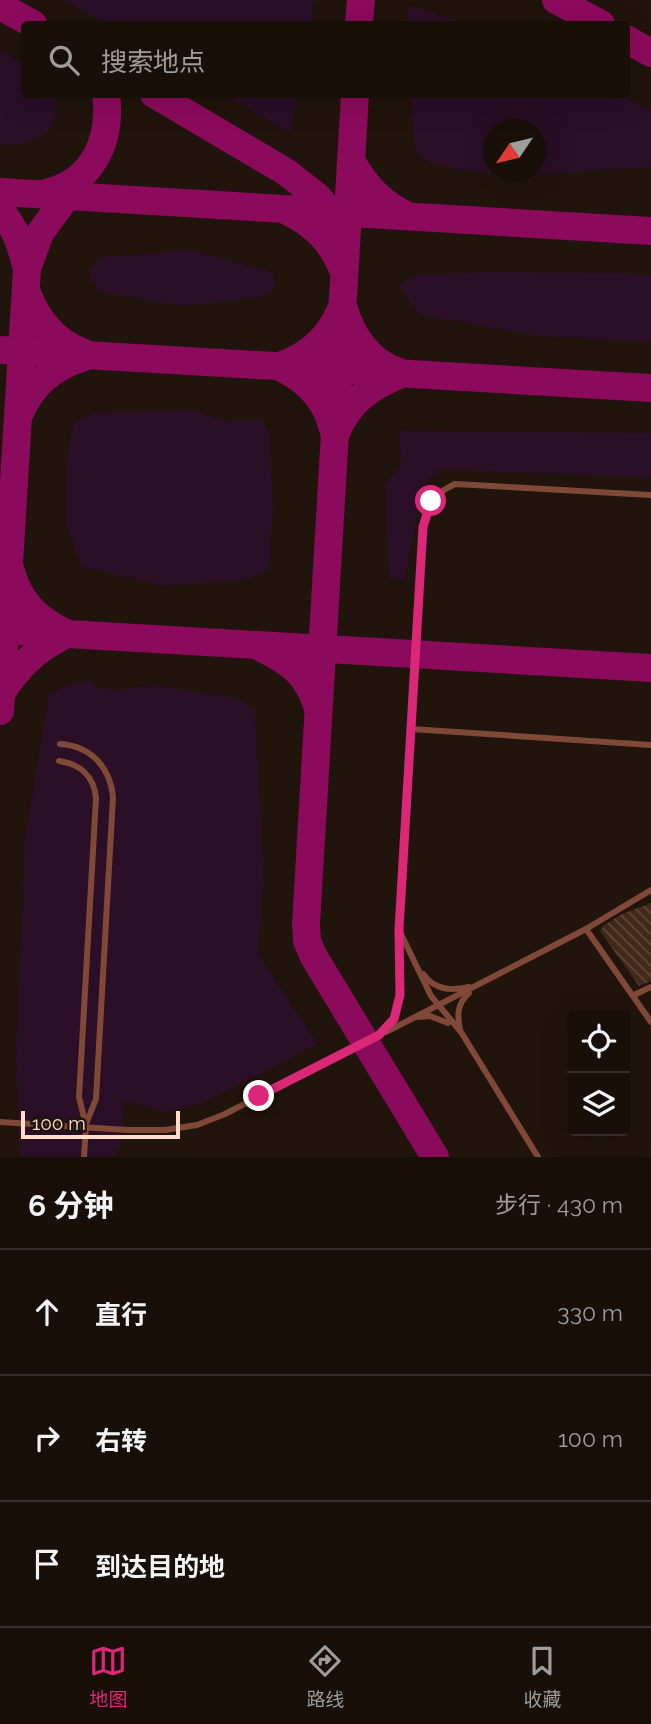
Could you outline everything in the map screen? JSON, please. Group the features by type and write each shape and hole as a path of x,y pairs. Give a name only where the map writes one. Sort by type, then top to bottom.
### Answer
{"lane":[{"path":"379,1035 394,1019 400,995 399,929 426,512 438,493 455,484 651,495"},
{"path":"411,729 651,745"},
{"path":"60,744 83,749 99,761 109,777 113,797 96,1099 86,1126 84,1157"},
{"path":"59,761 75,765 86,773 93,785 96,799 79,1097 86,1126"},
{"path":"0,1122 128,1130 165,1130 197,1125 225,1114 478,986 586,929 651,890"},
{"path":"399,929 438,1006 461,1032 538,1157"},
{"path":"586,929 651,1022"},
{"path":"412,959 426,979 439,988 454,990 478,986"},
{"path":"461,1032 457,1016 460,1006 466,996 478,986"},
{"path":"634,995 651,987"},
{"path":"413,1018 430,1016 444,1020 461,1032"}],"shaded area":[{"path":"65,0 314,0 313,21 102,21"},
{"path":"408,6 460,21 407,21"},
{"path":"0,50 21,62 21,98 57,98 57,109 55,120 43,135 24,143 0,145"},
{"path":"230,98 298,98 290,133"},
{"path":"411,98 629,98 651,110 651,167 546,174 546,119 483,119 483,173 427,161 416,148"},
{"path":"189,250 272,272 276,287 264,297 182,306 102,292 90,279 92,267 104,257"},
{"path":"491,272 626,273 651,276 651,342 538,336 419,314 399,286 414,275"},
{"path":"193,410 225,421 261,419 270,434 273,513 268,570 249,579 168,586 81,567 66,523 67,461 73,423 95,413"},
{"path":"399,431 651,433 651,478 439,469 421,490 405,581 389,578 385,484 401,464"},
{"path":"92,680 96,688 116,690 157,685 238,699 255,709 264,875 258,954 318,1044 203,1103 166,1112 124,1101 121,1147 114,1157 20,1157 16,1059 25,839 49,694 65,686"}],"building":[{"path":"651,903 651,981 639,986 600,931 603,926 622,914"}],"taxiway":[{"path":"359,21 361,0"},
{"path":"556,0 595,21"},
{"path":"0,6 28,21"},
{"path":"630,41 651,53"},
{"path":"46,193 63,187 88,169 96,156 106,127 106,98"},
{"path":"161,98 286,172 318,197 335,219"},
{"path":"355,98 307,941 314,957 435,1157"},
{"path":"351,160 374,193 408,216"},
{"path":"27,269 40,233 76,184"},
{"path":"0,192 651,231"},
{"path":"0,210 17,238 27,269 0,711"},
{"path":"285,210 305,221 321,235 334,252 344,273"},
{"path":"26,290 35,311 48,329 64,343 84,353"},
{"path":"344,309 363,347 378,361 397,371"},
{"path":"280,366 300,357 324,338 340,311"},
{"path":"0,350 651,388"},
{"path":"20,413 31,393 45,378 63,365 84,357"},
{"path":"280,367 299,378 314,392 326,408 333,429"},
{"path":"336,433 347,413 361,397 399,375"},
{"path":"11,571 30,608 64,632"},
{"path":"0,630 651,668"},
{"path":"1,694 14,675 30,659 67,634"},
{"path":"260,647 288,663 303,677 317,706"}],"route":[{"path":"259,1096 379,1035 394,1019 400,995 399,929 423,527 431,501"}]}
